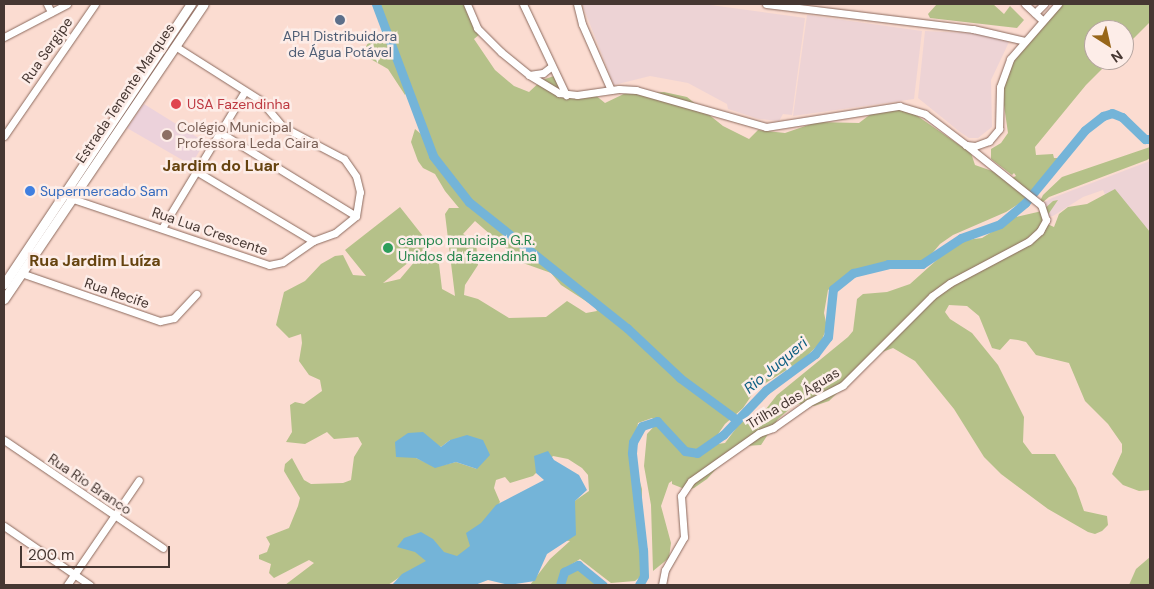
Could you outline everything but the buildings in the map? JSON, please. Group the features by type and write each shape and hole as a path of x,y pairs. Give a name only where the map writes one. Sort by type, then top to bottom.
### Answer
{"main road":[{"name":"Estrada Tenente Marques","path":"4,284 191,4"},
{"name":"Estrada Tenente Marques","path":"4,299 70,198 204,4"}],"street":[{"path":"47,4 51,12"},
{"path":"4,37 67,4"},
{"name":"Rua Sergipe","path":"4,136 95,4"},
{"path":"467,4 473,22 485,37 529,75 552,90 566,95 611,90 636,90 766,127 899,106 925,114 966,145 982,144 999,129 1001,77 1025,41 1058,4"},
{"path":"522,4 566,95"},
{"path":"577,4 582,24 611,90"},
{"path":"766,4 972,28 1025,41"},
{"path":"819,11 825,4"},
{"path":"1025,4 1042,20"},
{"path":"1035,13 1044,4"},
{"path":"175,46 260,100 283,128 338,155 349,165 360,192 361,204 356,216 220,133"},
{"path":"529,75 543,73 552,66"},
{"path":"162,228 245,91"},
{"name":"Trilha das Águas","path":"662,585 666,570 684,538 681,496 691,481 759,433 773,428 808,403 843,385 932,296 950,283 1034,238 1046,220 1044,212 1038,204 966,145"},
{"path":"196,171 313,241"},
{"name":"Rua Lua Crescente","path":"70,198 269,265 283,262 313,241 335,233 356,216"},
{"name":"Rua Recife","path":"21,273 160,321 174,318 196,294"},
{"name":"Rua Rio Branco","path":"4,440 163,548"},
{"path":"67,585 139,480"},
{"path":"4,526 90,585"}],"shaded area":[{"path":"582,4 703,4 805,18 792,115 783,114 779,121 759,119 728,109 727,104 688,83 650,76 614,85"},
{"path":"807,15 922,31 914,99 793,116"},
{"path":"925,31 987,34 1009,42 991,80 992,127 978,138 969,138 960,132 918,98"},
{"name":"Colégio Municipal Professora Leda Caira","path":"144,104 205,142 191,165 127,128"},
{"path":"1150,161 1150,242 1116,220 1103,190 1083,197 1053,216 1043,217 1038,206 1052,198"}],"green space":[{"path":"380,4 466,4 480,34 474,39 495,70 514,86 529,92 542,80 554,76 559,87 572,94 594,94 605,103 630,91 636,94 664,92 687,97 723,126 749,139 758,130 785,133 817,122 859,123 880,107 903,109 916,115 971,153 975,165 1012,178 1016,176 1014,173 1012,175 991,159 991,149 1001,143 1008,133 1002,91 1009,62 1027,39 1064,4 1150,4 1150,22 1134,38 1134,20 1084,20 1084,70 1101,70 1086,85 1035,147 1036,155 1053,154 1054,158 1061,158 1020,203 1006,212 953,235 940,244 924,263 866,271 842,280 828,290 824,313 827,327 821,342 804,359 756,389 743,408 725,424 716,437 717,444 725,443 740,423 762,414 777,395 848,337 853,331 857,299 863,294 887,292 910,284 958,241 982,238 1016,217 1042,211 1053,201 1058,200 1043,222 1054,227 1059,214 1068,207 1087,204 1115,189 1150,232 1150,490 1139,491 1123,485 1112,474 1122,452 1122,444 1108,424 1085,401 1069,363 1036,355 1026,342 1018,340 1010,339 1000,350 992,348 979,316 967,306 949,305 945,312 950,319 972,333 998,365 1024,417 1023,442 1032,454 1055,454 1076,488 1084,511 1107,516 1108,525 1102,531 1095,534 1088,532 1048,509 1001,474 984,457 954,409 915,361 893,348 877,354 829,401 814,406 799,404 792,407 778,419 761,445 745,446 724,460 707,479 694,488 687,490 672,484 672,481 669,483 661,506 671,543 669,558 653,571 651,505 644,466 647,434 658,422 652,418 638,423 633,457 642,489 642,556 647,571 635,581 611,583 580,559 566,568 558,585 530,585 550,559 570,541 561,540 569,505 589,491 588,475 582,468 568,459 553,456 533,476 510,483 505,477 496,480 494,488 500,502 491,515 481,550 410,570 388,585 285,585 314,563 309,560 274,578 269,573 271,564 259,559 259,555 267,552 270,544 266,537 289,528 298,506 300,498 284,471 285,464 292,458 304,480 311,484 343,483 351,480 354,457 362,444 358,437 334,439 327,432 305,444 286,442 292,432 290,405 295,402 304,404 322,391 320,380 309,375 299,361 302,343 301,334 289,338 276,325 284,292 305,281 321,264 335,256 343,255 353,275 366,276 345,250 400,207 430,245 383,283 400,279 416,260 432,261 439,264 442,289 455,296 445,214 449,208 459,208 445,191 435,174 423,168 418,161 411,142 415,129 421,134 427,129 412,88 409,88 405,95 388,69 367,57 364,50 372,36 379,35 401,59","holes":["475,221 523,263 551,273 561,285 595,307 597,311 586,313 567,301 546,317 509,318 478,299 464,295 465,285 478,265 476,242 463,234","450,440 477,469 456,462 435,467 416,458 431,441 441,447"]},
{"path":"937,4 993,4 1004,14 1010,6 1024,20 1017,28 930,18 928,14"},
{"path":"1150,147 1150,158 1147,160 1049,197 1037,207 1043,195 1062,177"},
{"path":"1150,557 1150,585 1129,585 1136,569"},
{"path":"574,566 588,572 603,585 562,585"}],"water":[{"path":"423,432 441,447 450,440 467,435 483,440 490,455 477,469 456,462 435,468 416,458 396,457 395,442 408,433"},
{"path":"548,451 554,460 579,475 587,490 575,501 576,535 547,554 535,581 509,585 488,580 475,585 392,585 402,574 426,561 415,552 397,547 404,538 421,532 433,539 444,552 457,556 470,546 466,533 481,523 496,505 544,480 536,473 534,456"}],"waterway":[{"path":"376,4 433,156 469,202 627,328 680,378 737,420"},
{"name":"Rio Juqueri","path":"639,585 644,576 643,550 632,453 633,442 642,426 657,421 685,451 697,453 723,435 766,390 815,354 828,337 833,289 853,273 888,264 922,264 961,238 1000,224 1025,203 1085,130 1103,116 1112,113 1122,117 1145,139 1150,139"},
{"name":"Rio Juqueri","path":"560,585 564,572 578,565 603,585"}],"place":[{"name":"APH Distribuidora de Água Potável","path":"340,20"},
{"name":"USA Fazendinha","path":"176,104"},
{"name":"Colégio Municipal Professora Leda Caira","path":"167,135"},
{"name":"Supermercado Sam","path":"30,191"},
{"name":"campo municipa G.R. Unidos da fazendinha","path":"388,248"}],"district":[{"name":"Jardim do Luar","path":"221,166"},
{"name":"Rua Jardim Luíza","path":"95,261"}]}
